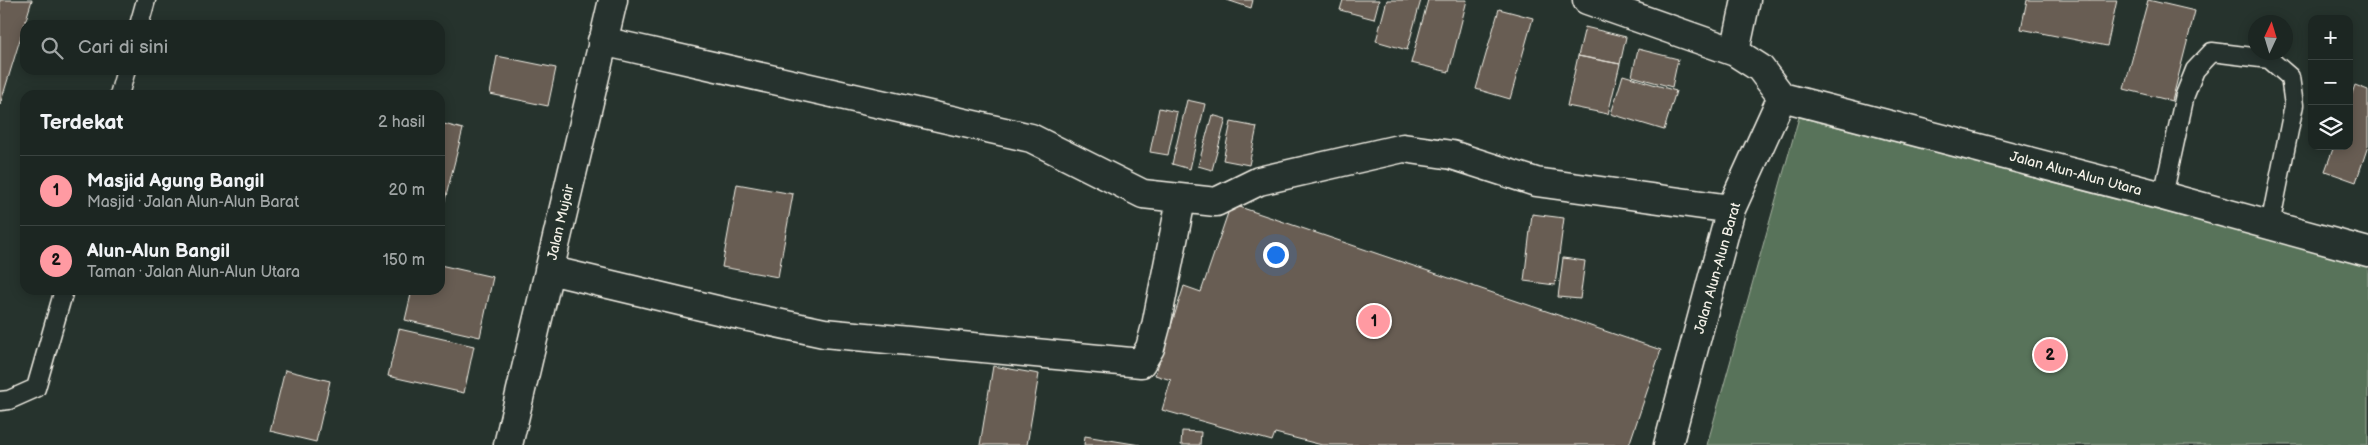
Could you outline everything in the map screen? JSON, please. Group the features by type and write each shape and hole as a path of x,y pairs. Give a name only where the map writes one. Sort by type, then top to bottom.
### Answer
{"street":[{"name":"Jalan Mujair","path":"508,445 613,0"},
{"path":"1587,0 1736,52 1760,68 1782,97"},
{"path":"1736,52 1746,0"},
{"path":"602,41 1032,138 1144,194 1181,200 1216,202 1259,181 1403,148 1452,155 1536,182 1731,209"},
{"name":"Jalan Alun-Alun Utara","path":"1782,97 2163,196 2368,252"},
{"name":"Jalan Alun-Alun Barat","path":"1668,445 1731,209 1782,97"},
{"path":"549,270 824,333 1141,363 1150,348 1156,326 1181,200"}],"lane":[{"path":"140,20 146,0"},
{"path":"2163,196 2185,95 2195,70 2212,52 2269,59 2290,77 2294,104 2270,225"},
{"path":"120,90 125,75"},
{"path":"0,401 36,388 63,295"}],"green space":[{"path":"1799,117 2368,265 2368,445 1707,445"}],"building":[{"path":"0,0 32,0 26,20 20,20 20,39 0,105"},
{"path":"1227,0 1253,0 1251,8"},
{"path":"1343,0 1379,0 1374,19 1340,10"},
{"path":"1387,0 1421,0 1407,50 1376,41"},
{"path":"1428,0 1467,0 1449,72 1411,63"},
{"path":"2027,0 2117,0 2107,46 2021,29"},
{"path":"2148,0 2195,11 2172,101 2124,89"},
{"path":"1499,9 1533,18 1510,99 1476,89"},
{"path":"1585,27 1626,37 1620,64 1578,56"},
{"path":"1638,49 1678,59 1672,87 1632,76"},
{"path":"497,56 556,68 548,106 490,94"},
{"path":"1578,56 1620,64 1608,114 1567,106"},
{"path":"1623,75 1676,91 1664,130 1611,114"},
{"path":"2355,85 2368,90 2368,146 2356,182 2325,171 2333,150 2353,150 2353,91"},
{"path":"1187,100 1205,104 1190,169 1172,164"},
{"path":"1159,108 1177,112 1168,155 1150,152"},
{"path":"1212,115 1226,119 1212,170 1198,166"},
{"path":"1231,122 1257,127 1249,165 1223,160"},
{"path":"445,124 463,129 445,200"},
{"path":"737,184 793,194 778,277 722,267"},
{"path":"1231,204 1661,350 1629,445 1322,445 1275,433 1272,441 1162,410 1171,380 1155,375 1184,286 1201,292"},
{"path":"1532,214 1564,218 1555,285 1524,281"},
{"path":"1563,258 1585,261 1580,299 1558,297"},
{"path":"445,266 493,277 480,337 405,320 411,295 445,295"},
{"path":"399,329 474,346 464,393 388,376"},
{"path":"993,366 1039,374 1027,445 980,445"},
{"path":"285,370 330,381 316,442 270,431"},
{"path":"1182,431 1201,432 1200,445 1181,445"},
{"path":"1085,436 1140,445 1084,445"}],"place":[{"name":"Masjid Agung Bangil","path":"1374,321"},
{"name":"Alun-Alun Bangil","path":"2050,355"}]}
